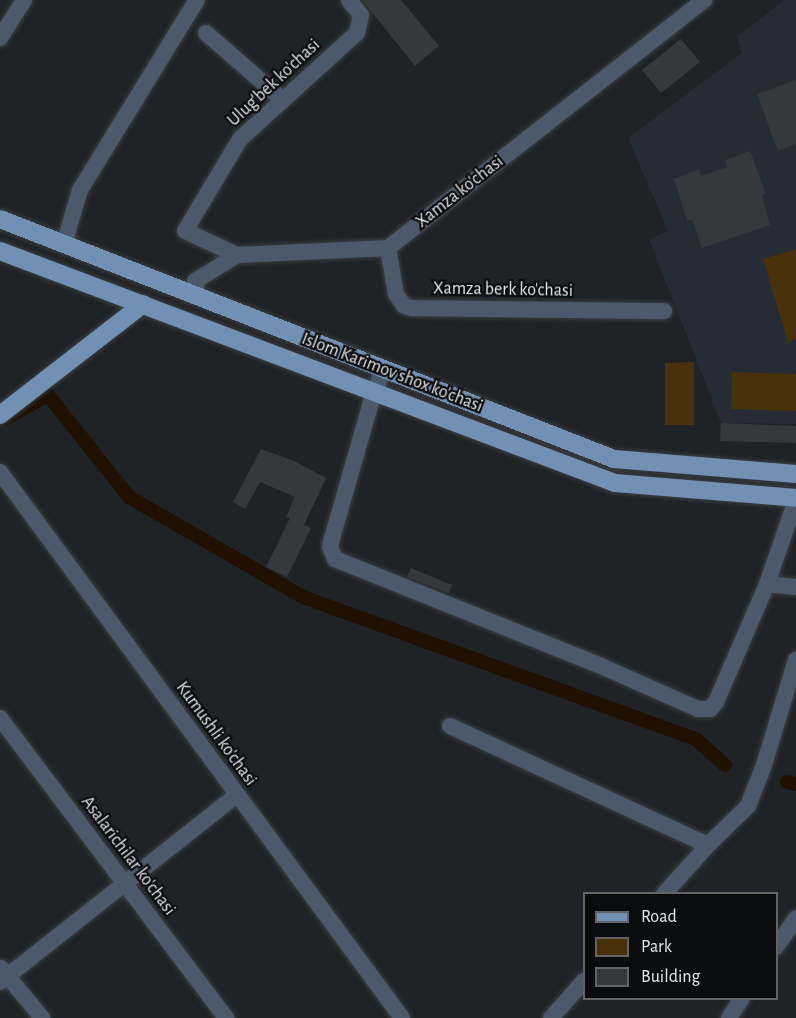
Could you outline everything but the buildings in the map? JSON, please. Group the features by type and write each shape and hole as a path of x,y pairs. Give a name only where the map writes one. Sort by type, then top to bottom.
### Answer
{"main road":[{"name":"Islom Karimov shox ko'chasi","path":"0,219 284,332 614,459 796,474"},
{"name":"Islom Karimov shox ko'chasi","path":"0,251 615,483 796,499"},
{"path":"0,415 143,304"},
{"path":"275,354 282,354 288,346 288,336 284,332"},
{"path":"383,395 392,373"}],"street":[{"path":"0,38 24,0"},
{"path":"64,244 80,190 197,0"},
{"name":"Ulug'bek ko'chasi","path":"237,255 185,231 240,139 357,33 361,15 348,0"},
{"name":"Xamza ko'chasi","path":"388,248 704,0"},
{"path":"206,33 284,100"},
{"path":"201,298 196,291 195,282 237,255 388,248"},
{"name":"Xamza berk ko'chasi","path":"388,248 396,294 404,306 412,308 664,311"},
{"path":"383,395 330,547 332,554 340,562 601,666 705,711 710,710 716,702 767,584 796,499"},
{"name":"Kumushli ko'chasi","path":"0,472 402,1018"},
{"path":"767,584 796,587"},
{"path":"666,892 708,844 748,806 764,765 796,660"},
{"name":"Asalarichilar ko'chasi","path":"0,718 226,1018"},
{"path":"450,726 708,844"},
{"path":"42,1018 2,975 124,884 237,795"},
{"path":"778,945 796,918"},
{"path":"551,1018 583,983"},
{"path":"729,1018 741,1000"}],"shaded area":[{"path":"784,0 796,0 796,424 721,423 649,239 668,231 628,138 742,53 737,37"}],"green space":[{"path":"796,249 796,339 788,342 763,259"},
{"path":"694,362 694,425 665,425 665,363"},
{"path":"732,372 796,374 796,411 731,409"}],"waterway":[{"path":"4,419 48,395 129,497 303,597 696,739 725,765"},
{"path":"787,782 796,784"}]}
